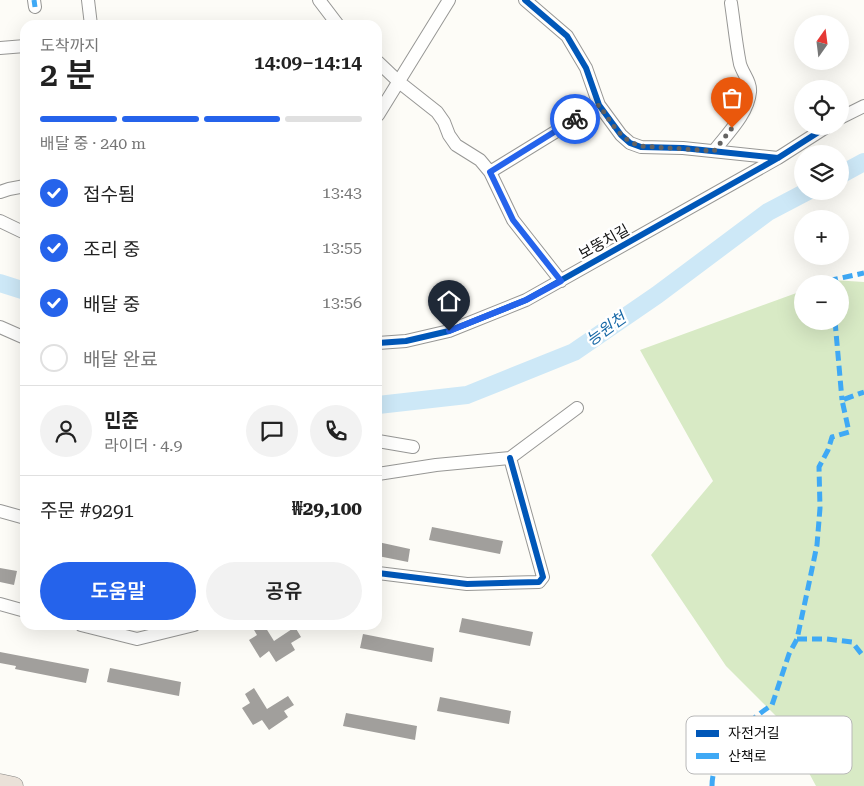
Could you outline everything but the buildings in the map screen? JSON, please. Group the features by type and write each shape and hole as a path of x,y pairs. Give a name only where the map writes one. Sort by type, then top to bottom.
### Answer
{"highway":[{"path":"0,783 14,786"}],"street":[{"path":"88,0 90,20"},
{"path":"319,0 333,20"},
{"path":"382,109 449,0"},
{"path":"526,0 567,36 586,68 599,105 620,135 630,143 641,146 778,158"},
{"path":"714,151 741,116 749,99 750,90 740,60 731,3"},
{"path":"0,48 20,46"},
{"path":"382,66 437,112 456,145 480,160 490,172 513,220 561,281"},
{"path":"490,172 599,105"},
{"path":"849,114 864,106"},
{"name":"보뚱치길","path":"382,343 406,341 449,331 526,300 778,158 814,135"},
{"path":"0,192 20,187"},
{"path":"0,221 20,231"},
{"path":"0,327 20,336"},
{"path":"382,473 436,465 510,458 577,408"},
{"path":"382,442 413,447"},
{"path":"382,573 467,584 539,582 544,577 510,458"},
{"path":"0,511 20,517"},
{"path":"0,604 20,610"},
{"path":"101,630 137,639 174,630"}],"green space":[{"path":"849,281 864,282 864,786 816,786 810,774 852,774 852,716 776,716 726,666 651,555 713,481 640,350 794,294 794,330 849,330"}],"waterway":[{"name":"능원천","path":"849,170 864,162"},
{"name":"능원천","path":"382,405 467,395 574,352 657,295 768,212 794,198"},
{"name":"능원천","path":"0,283 20,289"}],"marked path":[{"path":"34,0 35,7"},
{"path":"849,276 864,273"},
{"path":"836,330 842,400"},
{"path":"757,716 772,705 789,654 797,639 817,545 820,508 819,467 832,437 849,432 842,400 864,392"},
{"path":"797,639 827,639 852,642 864,657"},
{"path":"712,786 714,774"}],"cycle path":[{"path":"525,0 567,36 586,68 599,105 621,135 630,143 641,147 683,148 778,158"},
{"path":"382,343 406,341 449,331 526,300 778,158 814,135"},
{"path":"382,573 467,584 539,582 543,577 510,458"}],"way so far":[{"path":"575,119 599,105 620,135 630,143 641,146 714,151 732,128"}],"route":[{"path":"449,331 526,300 561,281 513,220 490,172 575,119"}]}
